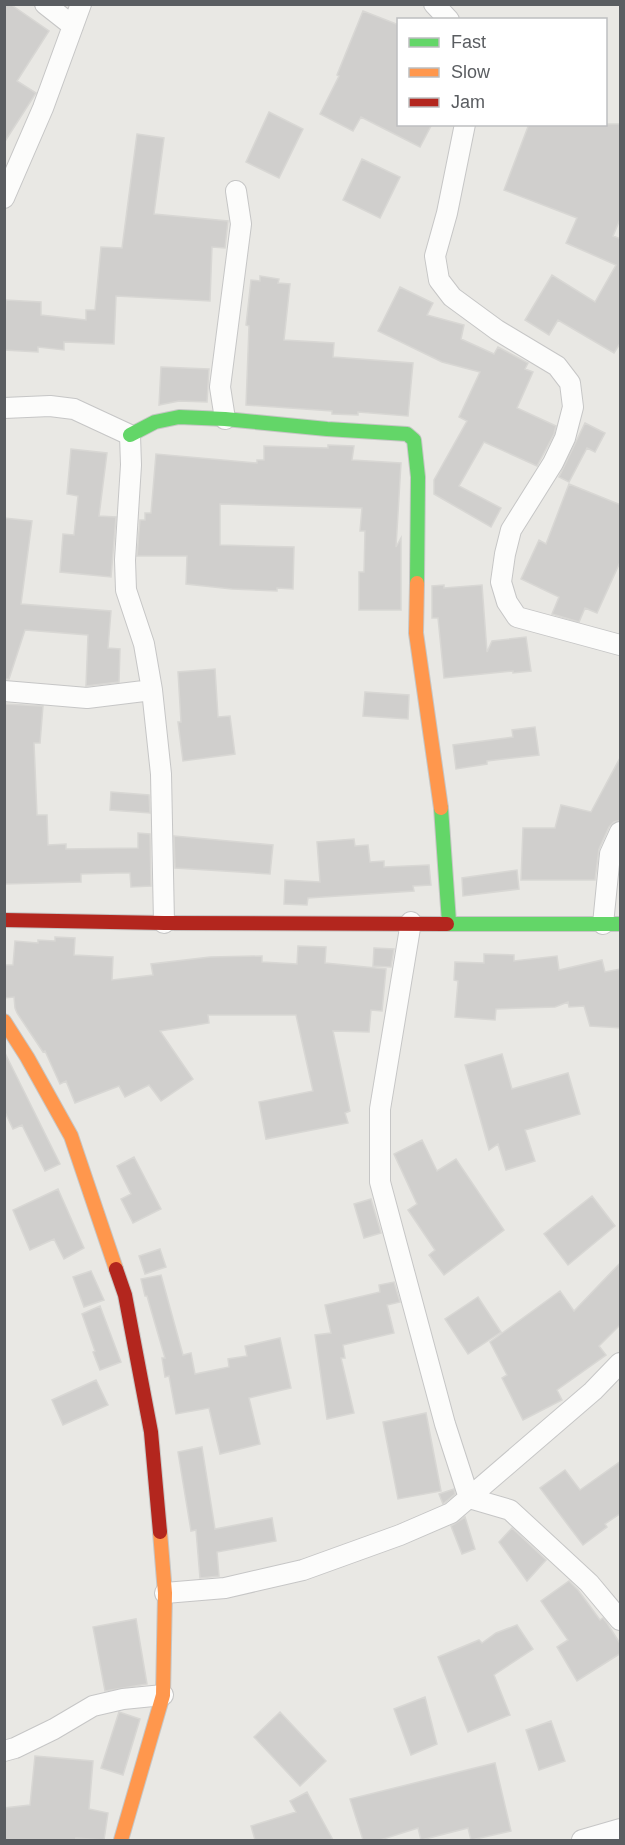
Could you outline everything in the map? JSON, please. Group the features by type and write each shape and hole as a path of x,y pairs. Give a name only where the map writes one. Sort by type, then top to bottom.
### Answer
{"street":[{"path":"45,4 73,26"},
{"path":"4,198 43,108 81,4"},
{"path":"434,4 447,18"},
{"path":"465,126 447,213 435,256 439,280 452,297 497,330 557,366 570,383 573,407 565,438 553,464 511,530 501,582 507,602 518,616 621,645"},
{"path":"225,419 220,387 241,224 236,191"},
{"path":"4,408 50,406 74,409 130,435"},
{"path":"130,435 155,422 179,417 407,434 414,440 418,477 416,633 442,819 449,922"},
{"path":"130,435 126,590 144,644 152,690 161,774 164,923"},
{"path":"4,691 87,698 152,690"},
{"path":"4,920 164,923 612,924 610,854 621,832"},
{"path":"411,922 380,1109 380,1182 445,1424 469,1498"},
{"path":"4,1021 71,1136 125,1295 151,1431 165,1593 162,1695 121,1840"},
{"path":"165,1593 225,1588 303,1570 400,1535 451,1513 593,1391 621,1363"},
{"path":"469,1498 510,1510 589,1583 621,1620"},
{"path":"4,1751 54,1729 93,1706 123,1699 162,1695"},
{"path":"582,1840 621,1829"}],"building":[{"path":"4,4 10,4 49,31 17,81 36,93 4,143"},
{"path":"363,11 397,24 397,126 431,126 420,147 361,117 353,131 320,114 339,76 337,75"},
{"path":"269,112 303,129 279,178 246,162"},
{"path":"621,124 621,217 613,236 621,239 621,342 614,353 558,320 549,335 525,320 552,275 595,302 616,265 566,243 577,218 504,190 528,126"},
{"path":"137,134 164,138 154,214 228,221 225,248 212,247 210,301 116,296 114,344 64,342 64,350 38,347 38,352 4,350 6,300 41,302 41,315 86,320 86,310 95,310 101,247 122,248"},
{"path":"362,159 400,177 380,218 343,200"},
{"path":"260,276 279,279 278,283 290,284 284,340 334,343 333,357 413,363 408,416 358,412 358,415 332,414 332,411 246,405 249,326 246,325 251,280 260,281"},
{"path":"400,287 433,303 427,315 464,325 461,339 494,354 498,347 528,363 525,369 533,372 517,408 556,426 537,466 484,442 459,486 501,508 491,527 434,494 434,480 467,421 459,417 480,372 442,362 378,331"},
{"path":"161,367 209,369 207,402 179,401 159,405"},
{"path":"585,423 605,433 595,452 587,448 569,482 559,477"},
{"path":"328,445 354,446 352,460 401,463 396,547 401,538 401,610 359,610 359,572 364,572 365,531 360,531 362,508 220,504 220,545 294,547 293,589 277,588 277,591 232,589 186,584 187,556 137,556 140,520 145,520 145,513 151,513 156,454 257,463 257,460 264,460 264,446 328,448"},
{"path":"71,449 107,453 99,516 116,517 111,577 60,572 63,534 74,535 78,496 67,494"},
{"path":"569,484 621,505 621,560 597,613 585,608 579,622 552,614 559,597 521,579 539,540 546,544"},
{"path":"4,518 32,521 21,604 111,611 108,648 120,649 119,682 86,686 88,635 25,630 9,679 4,679"},
{"path":"444,585 444,588 482,585 487,652 492,641 526,637 531,671 444,678 438,618 432,618 432,586"},
{"path":"215,669 218,717 230,716 235,754 183,761 178,722 181,722 178,672"},
{"path":"365,692 409,695 408,719 363,716"},
{"path":"4,704 43,706 40,743 34,743 37,815 47,815 48,845 66,844 66,849 138,848 138,833 150,834 151,886 131,887 130,873 81,874 81,882 4,884"},
{"path":"535,727 539,755 487,761 487,764 456,769 453,745 513,737 512,730"},
{"path":"621,756 621,820 609,827 599,849 595,880 521,880 523,828 555,828 561,805 591,812"},
{"path":"111,792 149,795 150,813 110,810"},
{"path":"174,836 273,845 270,874 175,868"},
{"path":"354,839 355,846 368,845 370,862 384,861 384,867 429,865 431,885 413,886 414,891 308,898 307,905 284,904 285,880 320,882 317,842"},
{"path":"517,870 519,889 463,896 462,878"},
{"path":"55,937 75,938 74,955 113,957 112,980 153,975 151,964 210,957 262,956 262,962 297,964 298,946 326,947 325,963 386,969 382,1011 371,1010 369,1032 333,1031 350,1111 345,1113 348,1123 266,1139 259,1102 313,1091 296,1015 208,1015 209,1023 160,1031 193,1079 161,1101 149,1085 125,1097 119,1086 75,1103 66,1081 60,1084 45,1051 43,1052 17,1013 14,997 4,998 4,965 13,965 15,941 38,943 38,940 55,941"},
{"path":"374,948 394,949 391,967 373,966"},
{"path":"484,954 514,955 514,961 557,956 559,970 602,960 605,972 621,969 621,1028 590,1026 584,1006 569,1007 568,1002 555,1007 496,1009 495,1020 455,1017 458,981 454,980 455,962 484,963"},
{"path":"4,1051 60,1164 45,1171 22,1125 13,1129 4,1110"},
{"path":"502,1054 512,1089 568,1073 580,1114 525,1130 535,1161 506,1170 498,1144 489,1150 465,1065"},
{"path":"422,1140 437,1171 456,1159 504,1230 444,1275 429,1255 435,1250 408,1210 417,1204 394,1154"},
{"path":"134,1157 161,1209 133,1223 121,1199 131,1194 117,1166"},
{"path":"58,1189 84,1248 64,1259 54,1239 30,1250 13,1210"},
{"path":"592,1196 615,1226 568,1265 544,1234"},
{"path":"371,1199 381,1233 364,1238 354,1204"},
{"path":"160,1249 166,1267 145,1274 139,1256"},
{"path":"621,1262 621,1324 599,1346 606,1355 557,1390 562,1400 523,1420 502,1378 507,1375 490,1342 560,1291 574,1311"},
{"path":"91,1271 104,1300 84,1307 73,1277"},
{"path":"161,1275 183,1355 191,1353 195,1374 229,1367 228,1359 247,1356 245,1346 280,1338 291,1388 249,1398 260,1444 220,1454 209,1408 176,1414 169,1376 165,1377 162,1358 165,1358 141,1279"},
{"path":"394,1282 400,1302 387,1305 394,1333 343,1345 345,1358 341,1358 354,1413 327,1419 315,1335 331,1333 325,1305 380,1292 379,1285"},
{"path":"478,1297 501,1332 468,1354 445,1319"},
{"path":"100,1306 121,1362 100,1370 82,1314"},
{"path":"96,1380 108,1405 63,1425 52,1400"},
{"path":"426,1413 441,1491 398,1499 383,1422"},
{"path":"202,1447 215,1529 272,1518 276,1541 217,1552 219,1576 200,1578 196,1530 191,1531 178,1452"},
{"path":"621,1461 621,1513 605,1524 607,1527 583,1545 540,1488 565,1470 580,1490"},
{"path":"454,1489 455,1494 443,1504 439,1494"},
{"path":"465,1517 475,1549 462,1554 451,1526"},
{"path":"512,1528 546,1560 527,1581 499,1542"},
{"path":"569,1581 600,1620 603,1618 621,1645 621,1653 577,1681 557,1647 568,1640 541,1601"},
{"path":"136,1619 147,1684 105,1691 93,1627"},
{"path":"517,1625 533,1649 494,1675 510,1715 468,1732 438,1657 479,1640 482,1643 496,1633"},
{"path":"425,1697 437,1744 411,1755 394,1709"},
{"path":"119,1712 140,1719 123,1775 101,1768"},
{"path":"280,1712 326,1761 300,1786 254,1737"},
{"path":"551,1721 565,1761 539,1770 526,1730"},
{"path":"35,1756 93,1761 89,1809 108,1813 104,1840 76,1838 75,1840 4,1840 4,1808 30,1805"},
{"path":"495,1763 511,1831 471,1840 468,1828 421,1840 418,1828 380,1840 363,1840 350,1799"},
{"path":"307,1792 333,1840 255,1840 251,1826 296,1812 290,1801"}],"traffic: fast":[{"path":"130,435 155,422 179,417 407,434 414,440 418,477 417,583"},
{"path":"441,808 449,922"},
{"path":"447,924 620,924"}],"traffic: slow":[{"path":"417,583 416,633 441,808"},
{"path":"4,1021 71,1136 116,1269"},
{"path":"121,1840 163,1695 165,1593 160,1532"}],"traffic: jam":[{"path":"4,920 447,924"},
{"path":"116,1269 125,1295 151,1432 160,1532"}]}
